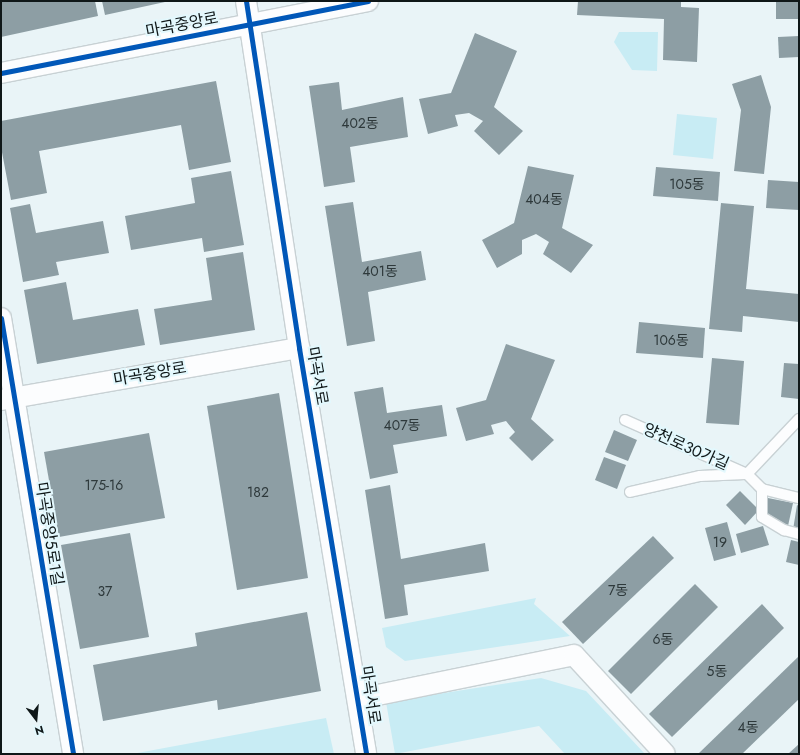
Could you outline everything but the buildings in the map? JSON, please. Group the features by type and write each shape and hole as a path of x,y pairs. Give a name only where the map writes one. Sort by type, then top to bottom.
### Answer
{"street":[{"name":"마곡서로","path":"246,1 299,348 366,754"},
{"name":"마곡중앙로","path":"1,73 250,26 368,1"},
{"name":"마곡중앙5로1길","path":"1,318 7,399 72,754"},
{"name":"마곡중앙로","path":"7,399 299,348"},
{"name":"마곡서로","path":"358,699 574,655 665,754"}],"lane":[{"path":"747,474 799,419"},
{"name":"양천로30가길","path":"625,420 747,474 762,489"},
{"name":"양천로30가길","path":"630,492 700,476 747,474"},
{"path":"799,498 762,489 762,517 784,530 799,534"}],"shaded area":[{"path":"619,32 658,32 657,71 632,70 614,42"},
{"path":"677,114 717,118 713,159 673,155"},
{"path":"536,598 534,604 570,636 405,661 386,647 382,628"},
{"path":"541,678 586,691 645,754 565,754 539,726 395,754 386,702"},
{"path":"326,718 334,754 132,754"}],"cycle path":[{"path":"246,1 299,348 366,754"},
{"path":"1,73 368,1"},
{"path":"1,318 73,754"}]}
